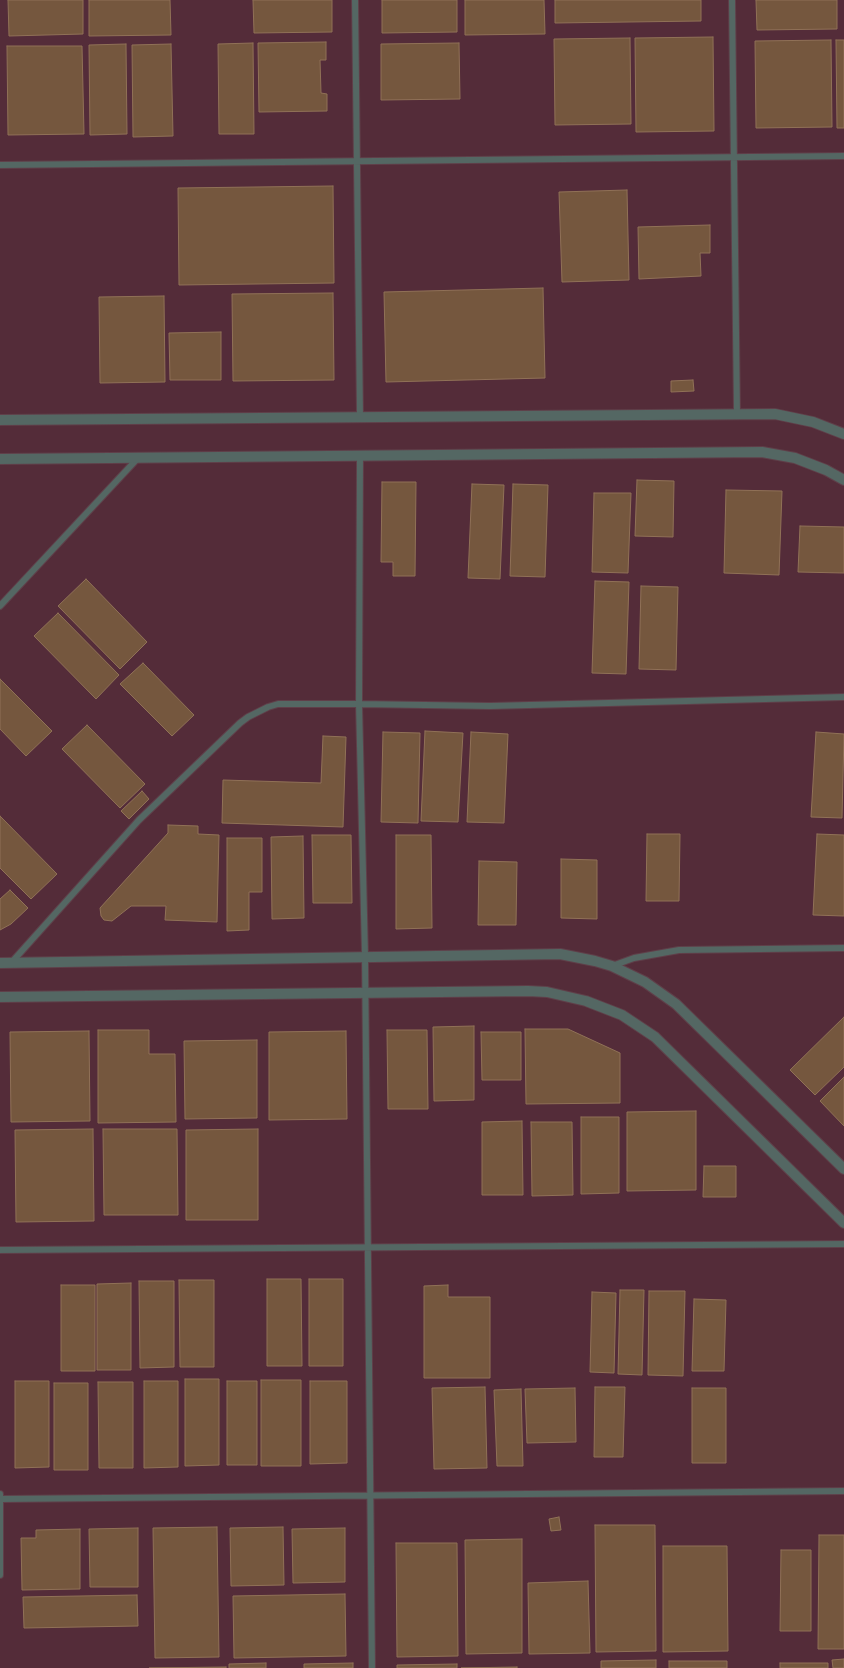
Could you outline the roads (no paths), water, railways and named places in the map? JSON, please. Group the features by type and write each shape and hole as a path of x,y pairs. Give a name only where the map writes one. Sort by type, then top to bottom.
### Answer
{"street":[{"path":"0,420 775,414 813,422 844,434"},
{"path":"0,458 762,452 795,458 826,470 844,480"},
{"path":"0,963 560,954 583,958 612,966 645,982 676,1004 844,1169"},
{"path":"0,997 528,991 548,992 586,1000 622,1016 655,1037 844,1223"}],"lane":[{"path":"356,0 360,417"},
{"path":"732,0 737,414"},
{"path":"0,165 844,156"},
{"path":"360,455 359,704 365,956 372,1668"},
{"path":"0,606 138,457"},
{"path":"11,963 139,820 248,716 278,704 490,706 844,697"},
{"path":"612,966 634,958 679,950 844,948"},
{"path":"0,1250 844,1244"},
{"path":"0,1499 844,1491"},
{"path":"0,1494 0,1576"}]}
